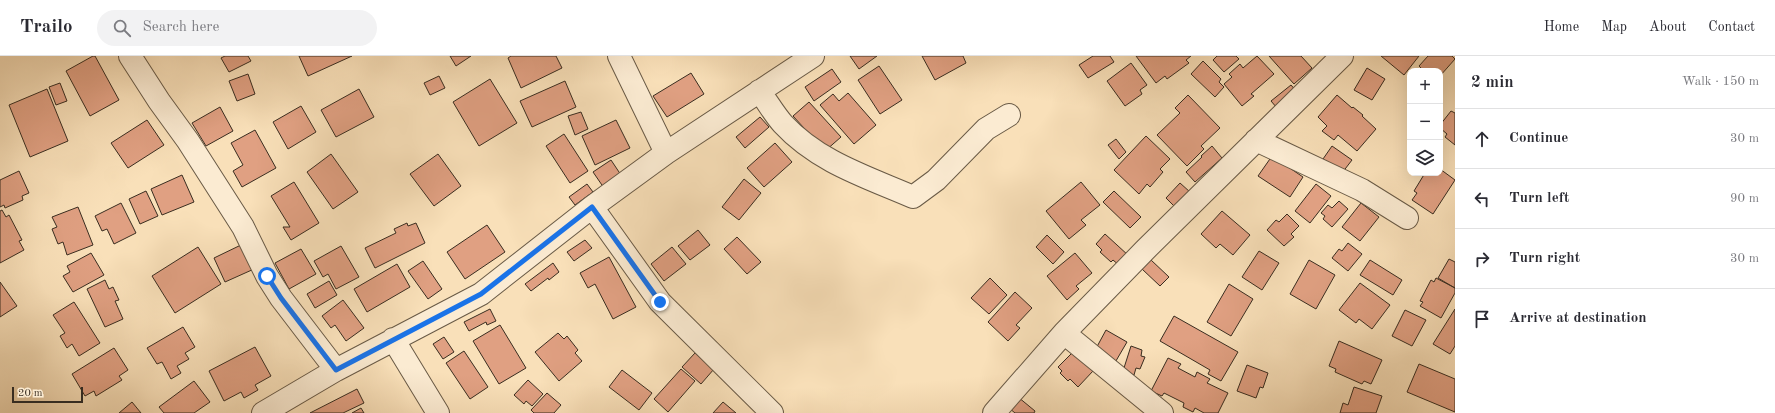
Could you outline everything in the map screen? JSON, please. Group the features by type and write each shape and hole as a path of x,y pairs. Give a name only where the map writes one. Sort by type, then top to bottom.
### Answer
{"street":[{"path":"130,56 158,101 188,141 243,227 264,270 281,298 336,370"},
{"path":"619,56 666,153"},
{"path":"263,413 336,370 481,294 592,207 666,153 813,56"},
{"path":"994,413 1064,333 1342,56"},
{"path":"760,91 782,123 804,143 830,161 913,197 936,180 986,129 1009,115"},
{"path":"1256,140 1362,190 1406,218"},
{"path":"592,207 660,302 772,413"},
{"path":"1064,333 1162,413"},
{"path":"393,339 438,412"}],"building":[{"path":"95,56 119,100 90,116 66,71"},
{"path":"225,56 248,56 251,61 229,72 221,58"},
{"path":"299,56 352,56 308,76"},
{"path":"450,56 471,56 456,66"},
{"path":"511,56 556,56 562,68 521,88 508,58"},
{"path":"850,56 877,56 859,69"},
{"path":"922,56 963,56 966,63 935,80"},
{"path":"1093,56 1110,56 1114,62 1088,78 1079,65"},
{"path":"1136,56 1191,56 1186,60 1189,63 1167,79 1165,76 1156,83"},
{"path":"1217,56 1236,56 1239,59 1224,72 1213,60"},
{"path":"1257,56 1274,74 1251,94 1254,96 1242,106 1224,84 1232,77 1229,74 1240,64 1243,68"},
{"path":"1269,56 1301,56 1312,68 1294,84"},
{"path":"1381,56 1419,56 1410,68 1407,68 1407,71 1404,75"},
{"path":"1428,56 1452,56 1455,59 1443,73 1443,68 1421,68 1419,66"},
{"path":"1203,61 1221,79 1219,82 1224,87 1215,97 1191,74"},
{"path":"1131,63 1147,85 1140,90 1142,94 1125,106 1107,81"},
{"path":"879,66 902,100 880,114 858,80"},
{"path":"1367,68 1385,79 1372,100 1354,90"},
{"path":"832,69 841,82 814,101 805,87"},
{"path":"691,73 704,94 667,117 653,96"},
{"path":"248,74 255,94 237,101 229,81"},
{"path":"439,76 445,88 430,95 424,83"},
{"path":"490,79 517,123 479,146 453,102"},
{"path":"565,81 576,107 532,127 520,101"},
{"path":"60,83 67,101 56,105 49,87"},
{"path":"1291,85 1297,92 1277,108 1271,101"},
{"path":"47,89 68,141 30,157 9,105"},
{"path":"359,89 374,117 336,137 321,110"},
{"path":"848,93 876,125 854,144 820,105 833,94 839,101"},
{"path":"1188,95 1220,128 1201,146 1204,149 1187,166 1157,135 1180,113 1175,108"},
{"path":"1337,95 1363,115 1362,116 1376,129 1357,151 1338,135 1334,140 1322,131 1327,126 1318,117"},
{"path":"809,102 841,137 825,151 793,116"},
{"path":"301,106 316,132 288,149 273,122"},
{"path":"220,107 233,131 206,146 192,123"},
{"path":"1451,111 1455,113 1455,145 1445,137 1447,134 1443,131 1443,121"},
{"path":"581,112 588,129 575,135 568,116"},
{"path":"760,117 769,127 745,148 736,137"},
{"path":"147,120 164,145 128,168 111,143"},
{"path":"616,120 630,148 595,165 582,136"},
{"path":"255,130 276,168 242,187 233,171 243,165 231,143"},
{"path":"564,134 588,171 570,183 546,146"},
{"path":"1146,136 1170,159 1160,169 1163,172 1150,187 1147,184 1139,194 1114,170"},
{"path":"1116,139 1126,152 1119,159 1108,145"},
{"path":"775,143 792,162 764,187 747,168"},
{"path":"1212,146 1222,158 1195,182 1186,172"},
{"path":"1332,146 1352,160 1342,173 1323,159"},
{"path":"331,154 358,192 333,209 307,172"},
{"path":"438,154 461,186 434,206 410,174"},
{"path":"1272,156 1303,177 1290,197 1258,176"},
{"path":"611,160 621,175 604,188 593,172"},
{"path":"19,171 29,193 22,196 23,200 5,208 4,205 0,207 0,180"},
{"path":"1443,171 1455,180 1433,214 1412,200 1417,193 1414,191 1423,176 1443,176"},
{"path":"182,175 194,202 162,215 151,189"},
{"path":"744,179 761,193 739,220 722,207"},
{"path":"294,182 319,223 291,240 283,227 290,227 271,196"},
{"path":"1081,182 1100,205 1081,220 1086,225 1069,239 1046,211"},
{"path":"1180,183 1190,192 1175,207 1166,198"},
{"path":"587,184 593,192 575,205 569,197"},
{"path":"1316,184 1331,196 1310,223 1295,211"},
{"path":"146,191 158,216 140,224 129,199"},
{"path":"1114,191 1141,217 1130,228 1103,202"},
{"path":"1339,201 1348,209 1332,227 1323,219 1325,216 1321,213 1328,205 1332,208"},
{"path":"121,203 136,233 114,244 107,229 102,231 95,216"},
{"path":"1361,203 1379,217 1360,241 1342,227"},
{"path":"78,207 93,245 67,255 63,242 58,244 52,229 57,227 52,217"},
{"path":"2,210 6,217 9,215 22,240 19,241 24,250 0,263 0,211"},
{"path":"1222,211 1250,235 1233,255 1220,244 1216,248 1201,234"},
{"path":"1287,214 1299,226 1291,234 1294,237 1284,246 1267,230 1276,220 1279,222"},
{"path":"407,223 408,226 416,223 425,243 375,268 365,248 396,233 394,229"},
{"path":"487,225 505,252 465,279 447,252"},
{"path":"698,230 710,245 690,260 678,246"},
{"path":"1105,234 1129,256 1120,266 1113,260 1111,262 1100,252 1102,250 1096,244"},
{"path":"1047,235 1064,252 1053,264 1036,247"},
{"path":"737,237 761,262 747,274 724,249"},
{"path":"585,240 592,248 574,261 567,252"},
{"path":"1348,243 1362,254 1348,271 1332,258 1339,249 1342,251"},
{"path":"243,244 254,269 225,282 214,258"},
{"path":"341,246 359,277 336,289 328,274 323,277 314,261"},
{"path":"198,247 221,284 175,313 152,276"},
{"path":"672,247 686,264 664,281 651,264"},
{"path":"301,249 316,274 289,289 275,263"},
{"path":"1259,251 1279,263 1262,290 1242,277"},
{"path":"91,253 104,275 73,292 63,276 70,272 67,266"},
{"path":"1075,253 1092,273 1076,286 1079,289 1067,300 1047,276"},
{"path":"609,257 636,307 613,319 595,284 588,288 580,273"},
{"path":"1449,259 1455,262 1455,288 1438,278"},
{"path":"1151,260 1169,277 1160,286 1142,269"},
{"path":"1309,260 1335,275 1316,309 1290,294"},
{"path":"1370,260 1402,280 1393,295 1360,275"},
{"path":"423,261 442,289 428,299 408,271"},
{"path":"553,263 559,272 549,280 548,278 531,291 525,284"},
{"path":"397,264 410,287 367,312 354,289"},
{"path":"990,278 1007,295 989,314 971,298"},
{"path":"1436,278 1455,288 1455,293 1441,318 1420,306 1423,302 1420,301 1431,280 1434,282"},
{"path":"105,280 109,289 113,287 119,300 115,301 123,319 105,327 87,289"},
{"path":"329,281 337,295 315,308 307,294"},
{"path":"0,282 17,306 0,317"},
{"path":"1360,283 1390,305 1372,329 1359,319 1356,323 1339,310"},
{"path":"1229,284 1253,299 1231,336 1207,322"},
{"path":"1015,292 1032,308 1016,325 1020,328 1008,341 988,322"},
{"path":"343,300 364,328 346,341 335,325 331,328 322,316"},
{"path":"74,302 100,343 79,356 72,344 67,348 60,336 65,333 53,315"},
{"path":"490,309 496,321 487,325 486,322 469,331 464,322"},
{"path":"1455,309 1455,346 1450,354 1433,344"},
{"path":"1405,310 1426,320 1412,346 1392,336"},
{"path":"1174,316 1238,352 1221,381 1208,374 1210,370 1160,341"},
{"path":"500,325 526,368 499,384 473,341"},
{"path":"183,327 195,347 185,353 189,359 177,366 181,373 171,379 162,362 157,364 147,348"},
{"path":"1106,330 1127,342 1113,366 1093,354"},
{"path":"558,333 564,339 567,336 578,350 575,353 582,361 559,381 535,352"},
{"path":"444,337 454,352 443,359 433,344"},
{"path":"1339,341 1382,360 1371,384 1364,381 1362,384 1335,372 1336,369 1329,366"},
{"path":"1131,346 1142,350 1141,356 1145,357 1140,369 1136,368 1134,375 1123,371"},
{"path":"255,347 271,376 255,385 258,390 244,398 241,392 224,401 209,371"},
{"path":"114,348 128,370 119,376 122,380 96,396 94,391 85,396 72,374"},
{"path":"464,351 488,387 470,399 446,363"},
{"path":"1073,352 1093,371 1078,387 1070,379 1068,381 1060,373 1062,371 1058,367"},
{"path":"695,353 714,369 701,384 682,367"},
{"path":"1168,358 1181,364 1178,368 1195,377 1197,372 1210,379 1207,383 1228,393 1218,413 1204,413 1195,408 1193,412 1183,407 1184,403 1164,393 1162,396 1151,391"},
{"path":"1419,364 1455,379 1455,412 1407,392"},
{"path":"1247,365 1268,373 1263,388 1260,387 1256,398 1237,391"},
{"path":"681,369 695,381 668,412 654,399"},
{"path":"622,370 652,393 639,410 609,387"},
{"path":"528,380 543,394 532,406 526,401 524,404 514,395"},
{"path":"194,381 210,402 194,413 164,413 159,407"},
{"path":"1354,387 1382,396 1376,413 1340,413 1343,403 1348,405"},
{"path":"357,389 364,403 343,413 310,413"},
{"path":"547,393 561,405 554,413 534,413 531,410"},
{"path":"1018,397 1035,411 1034,413 1015,413 1009,408"},
{"path":"132,402 141,413 119,413"},
{"path":"723,402 736,413 713,413"},
{"path":"361,408 364,413 352,413"}],"route":[{"path":"267,276 281,298 336,370 481,294 592,207 660,302"}]}
